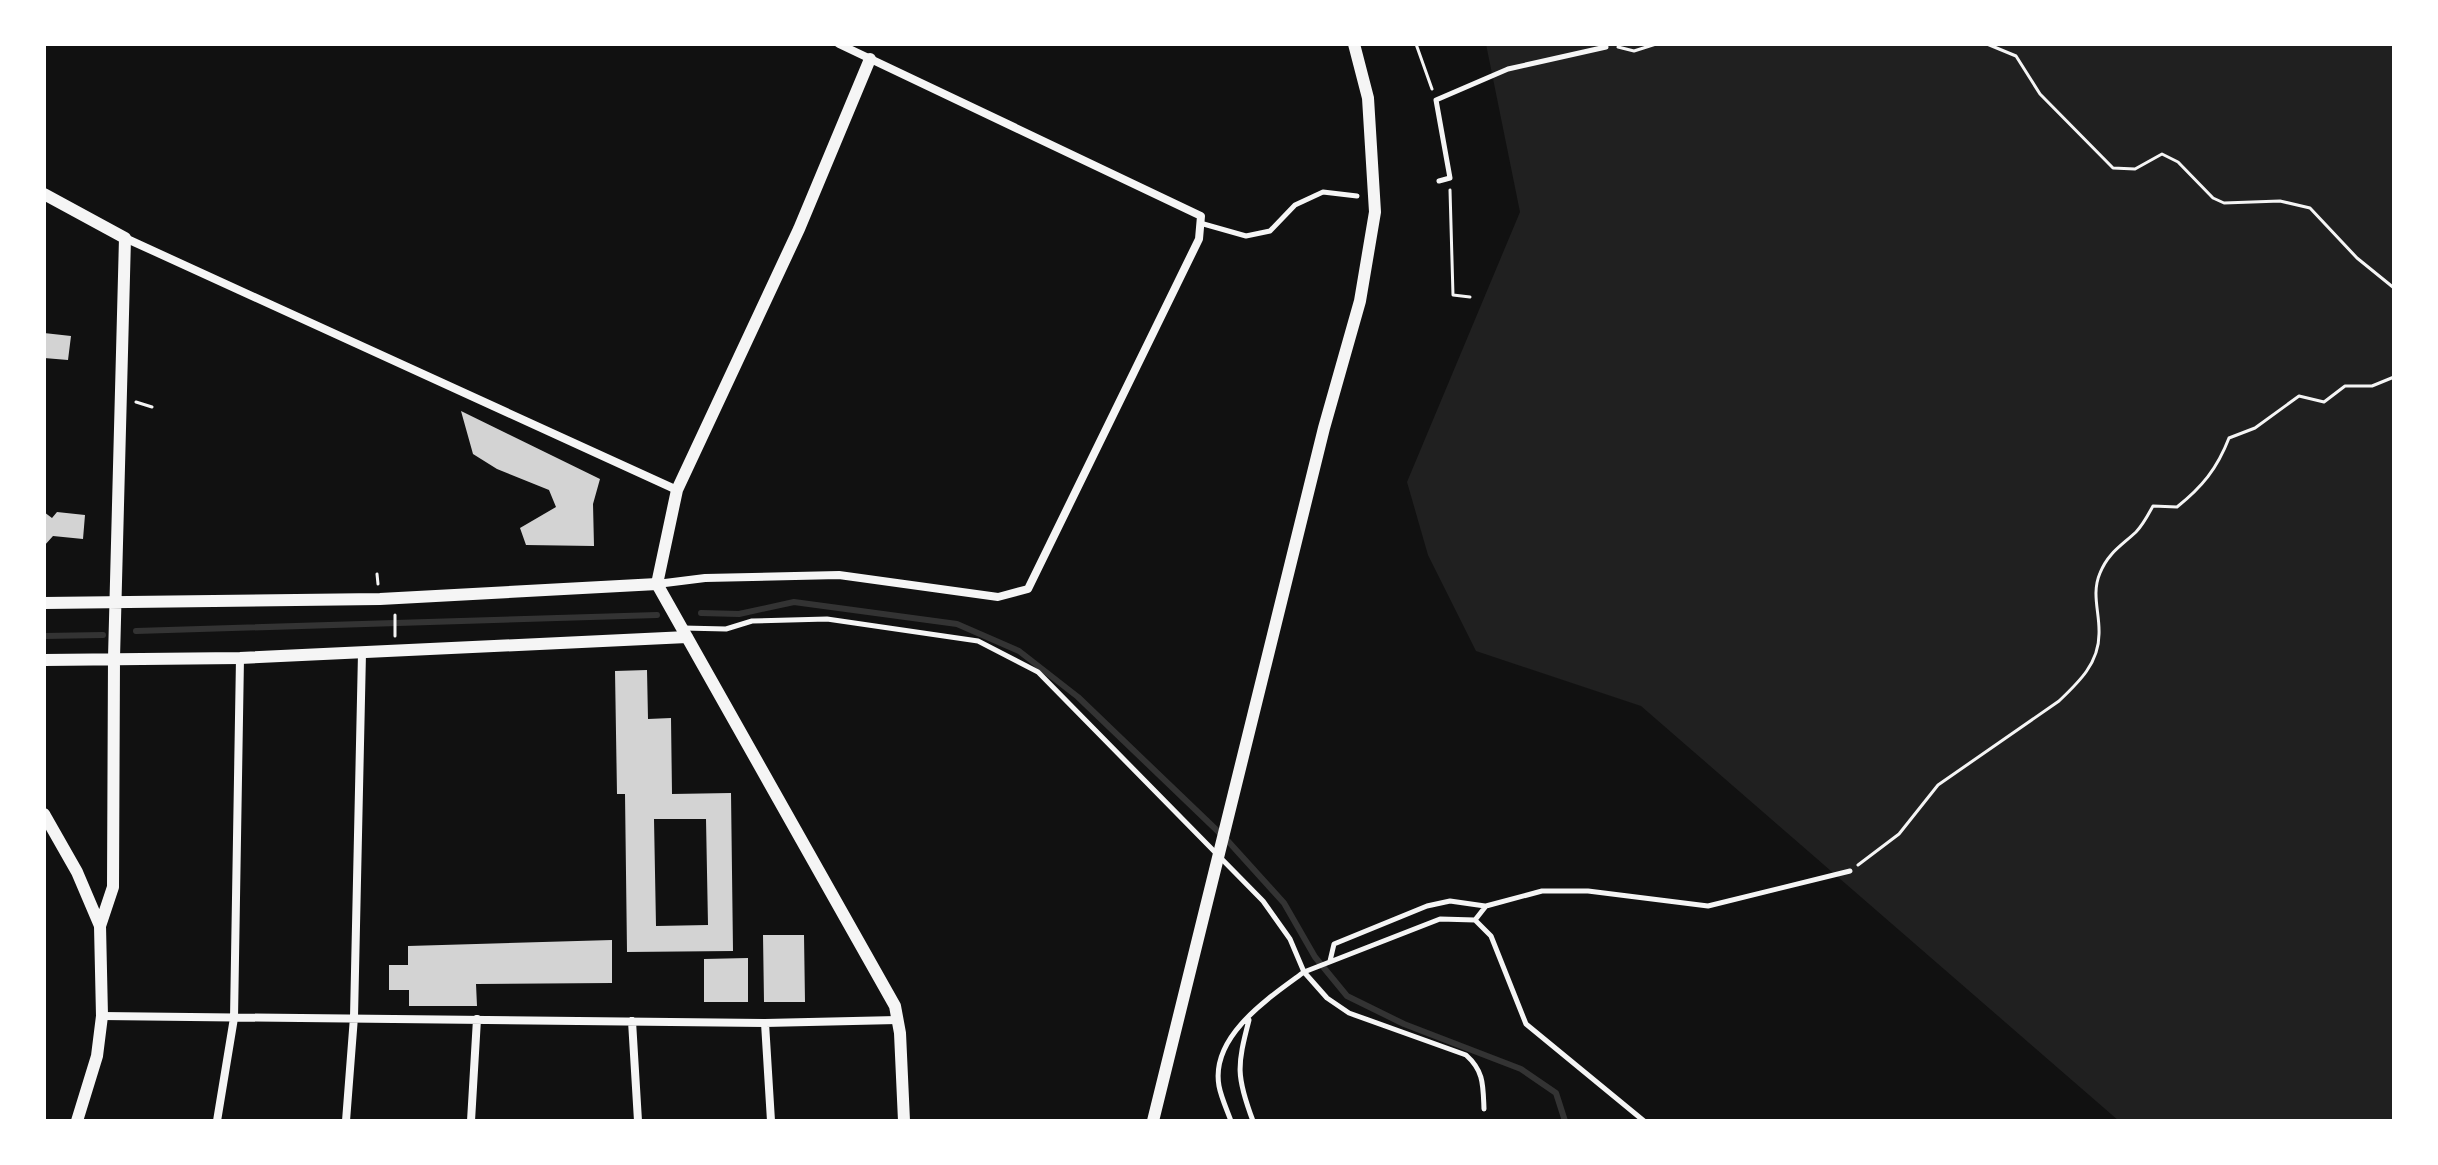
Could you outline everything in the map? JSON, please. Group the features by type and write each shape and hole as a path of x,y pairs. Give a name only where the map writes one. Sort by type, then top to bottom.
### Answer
{"street":[{"path":"44,603 394,598 657,584 705,578 839,575 998,597 1028,589 1199,239 1201,216 839,44"},
{"path":"1153,1121 1297,539 1360,301 1375,212 1368,98 1354,44"},
{"path":"870,59 799,229 677,490 657,584 895,1006 904,1121"},
{"path":"44,194 125,238 677,490"},
{"path":"77,1121 97,1056 102,1016 100,926 113,887 114,658 125,238"},
{"path":"44,660 362,653 684,633"},
{"path":"346,1121 354,1017 362,653"},
{"path":"217,1121 234,1018 240,658"},
{"path":"44,814 77,872 100,926"},
{"path":"102,1016 765,1023 897,1020"},
{"path":"471,1121 477,1019"},
{"path":"632,1021 638,1121"},
{"path":"765,1023 771,1121"}],"lane":[{"path":"1439,181 1450,178 1436,100 1508,69 1606,47"},
{"path":"1200,223 1246,236 1270,231 1295,205 1323,192 1357,196"},
{"path":"684,633 726,629 752,621 827,619 978,641 1038,672 1263,901 1290,939 1304,972 1327,998 1349,1013 1466,1055 1477,1065 1483,1078 1484,1109"},
{"path":"1330,961 1334,944 1427,906 1450,901 1486,906 1542,891 1588,891 1708,906 1850,871"},
{"path":"1475,920 1486,906"},
{"path":"1231,1121 1219,1085 1219,1066 1224,1050 1250,1015 1304,972 1440,919 1475,920 1491,936 1526,1024 1602,1089 1619,1097 1644,1121"},
{"path":"1250,1015 1238,1062 1240,1082 1253,1121"}],"path":[{"path":"1416,44 1436,100"},
{"path":"1606,47 1634,51 1656,44"},
{"path":"1987,44 2016,56 2040,94 2113,168 2135,169 2162,154 2178,162 2213,198 2224,203 2267,200 2310,208 2357,258 2394,288"},
{"path":"1450,178 1453,295 1470,297"},
{"path":"1850,871 1899,834 1938,785 2059,701 2077,684 2095,660 2099,634 2095,602 2099,575 2113,549 2137,531 2153,506 2177,507 2200,489 2219,464 2229,438 2255,428 2299,396 2324,402 2345,386 2372,386 2394,377"},
{"path":"394,598 395,651"}],"shaded area":[{"path":"1486,44 2394,44 2394,1121 2119,1121 1641,706 1476,651 1428,555 1407,482 1520,212"}],"building":[{"path":"44,333 71,336 68,360 44,358"},
{"path":"461,411 600,479 593,504 594,546 526,545 520,528 556,507 549,490 497,469 473,454"},
{"path":"44,512 52,518 57,512 85,515 83,539 53,536 44,546"},
{"path":"647,670 648,719 671,718 672,794 731,793 733,951 627,952 625,794 617,794 615,671","holes":["654,819 706,819 708,925 656,926"]},
{"path":"763,935 804,935 805,1002 764,1002"},
{"path":"612,940 612,983 476,984 477,1006 409,1006 409,990 389,990 389,965 408,965 408,946"},
{"path":"748,958 748,1002 704,1002 704,959"}],"waterway":[{"path":"701,613 739,614 794,602 957,624 1019,651 1078,697 1227,840 1284,903 1315,957 1347,996 1404,1024 1521,1069 1556,1093 1565,1121"},
{"path":"136,631 657,615"},
{"path":"44,636 103,635"}]}
